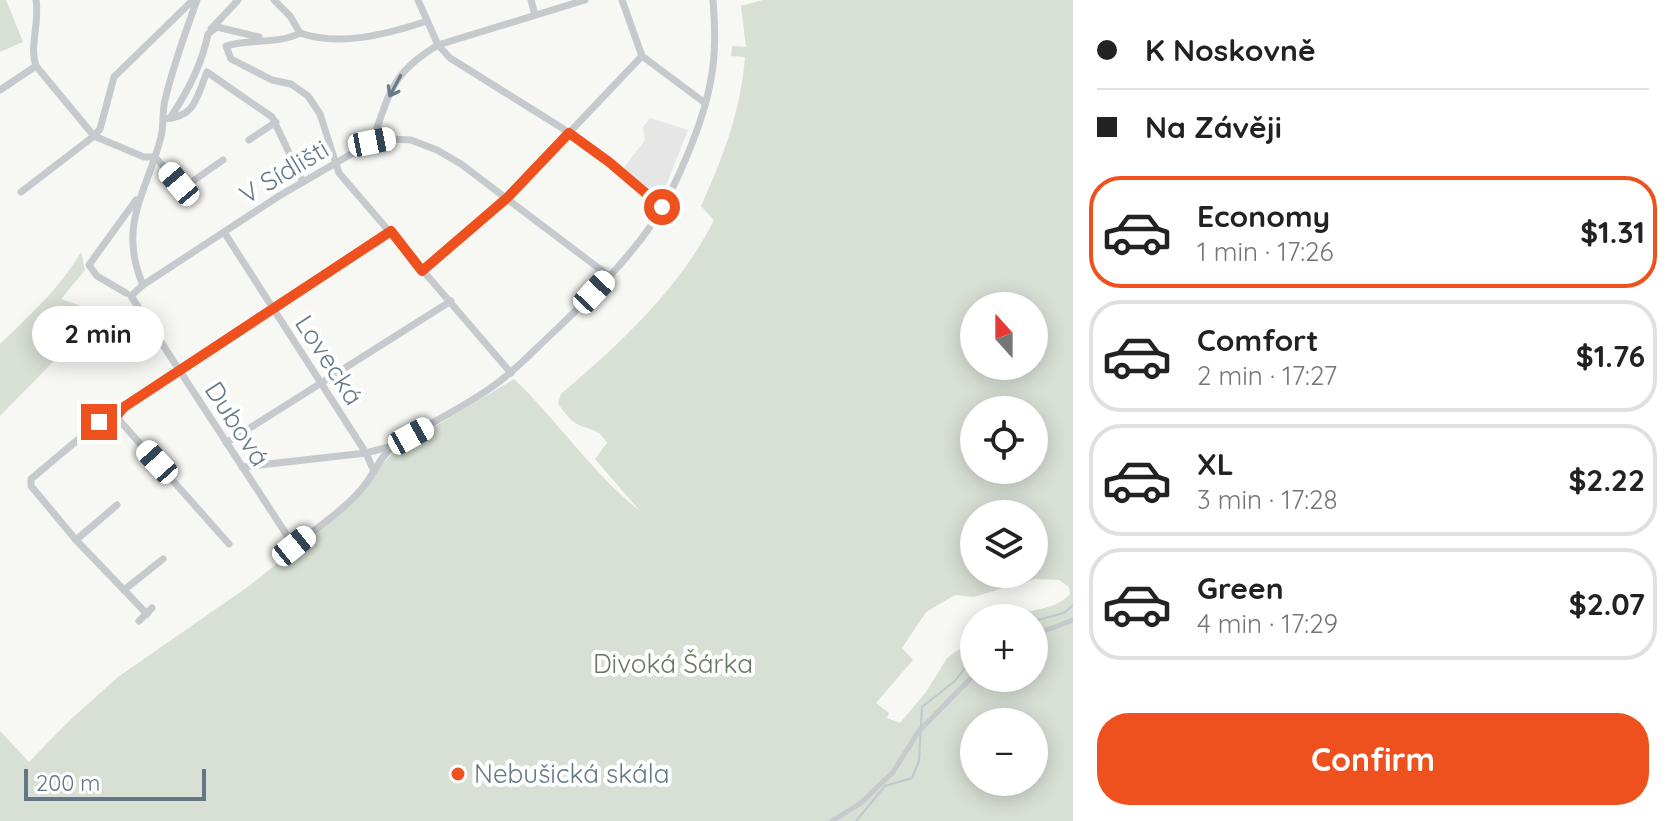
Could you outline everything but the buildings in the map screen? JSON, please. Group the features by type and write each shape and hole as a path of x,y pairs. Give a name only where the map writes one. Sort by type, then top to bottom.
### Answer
{"street":[{"path":"36,0 38,21 33,58 36,66 94,136 144,157 155,157 185,188 223,160"},
{"path":"167,119 164,105 195,0"},
{"path":"21,192 94,136 100,129 114,77 195,0"},
{"path":"126,293 97,276 89,265 138,199 167,119 181,103 204,52 208,34 238,0"},
{"path":"274,0 290,16 300,33 314,37 366,37 427,21"},
{"path":"418,0 438,45 458,63 569,133 662,207"},
{"path":"531,0 535,15"},
{"path":"372,142 394,81 420,56 438,45 585,0"},
{"path":"622,0 642,56 705,103"},
{"path":"242,467 366,453 394,445 470,402 511,373 609,276 662,207 705,103 715,47 713,0"},
{"path":"208,34 217,27 265,39"},
{"path":"300,33 289,39 265,39 226,46 231,59 272,80 291,84 308,96 320,114 339,173 511,373"},
{"path":"422,271 508,197 642,56"},
{"path":"0,90 36,66"},
{"path":"167,119 181,118 190,110 207,72 276,122 303,182"},
{"path":"249,140 276,122"},
{"name":"V Sídlišti","path":"143,285 334,163 372,142 391,139 411,140 437,150 508,197 609,276"},
{"path":"138,199 132,255 143,285"},
{"path":"139,621 149,611 76,540 31,486 31,479 99,422 119,413 391,231"},
{"name":"Lovecká","path":"224,232 366,453 373,469"},
{"name":"Dubová","path":"143,285 133,293 132,299 294,546 343,507 367,482 373,469"},
{"path":"226,443 451,301"},
{"path":"119,413 120,421 229,544"},
{"path":"373,469 394,445"},
{"path":"76,540 117,505"},
{"path":"124,590 163,559"},
{"path":"1048,630 1073,620"},
{"path":"832,821 861,803 893,772 922,730 960,690"}],"shaded area":[{"path":"650,118 688,130 660,201 623,169 645,140 643,127"}],"green space":[{"path":"0,0 6,0 23,42 0,52"},
{"name":"Divoká Šárka","path":"763,0 1073,0 1073,821 0,821 0,731 29,762 118,677 249,586 319,530 396,450 514,379 606,480 640,511 595,459 607,443 602,435 573,421 558,404 561,394 605,356 666,292 714,220 701,206 724,152 740,96 745,57 731,56 732,46 746,47 741,6"},
{"path":"81,252 85,270 61,299 87,308 94,320 0,416 0,344 54,289"}],"waterway":[{"path":"1048,617 1064,613 1073,605"},
{"path":"856,821 885,786 912,778 919,761 922,707 960,674"}],"place":[{"name":"Nebušická skála","path":"458,774"}],"route":[{"path":"99,422 119,413 391,231 422,271 508,197 569,133 662,207"}]}
